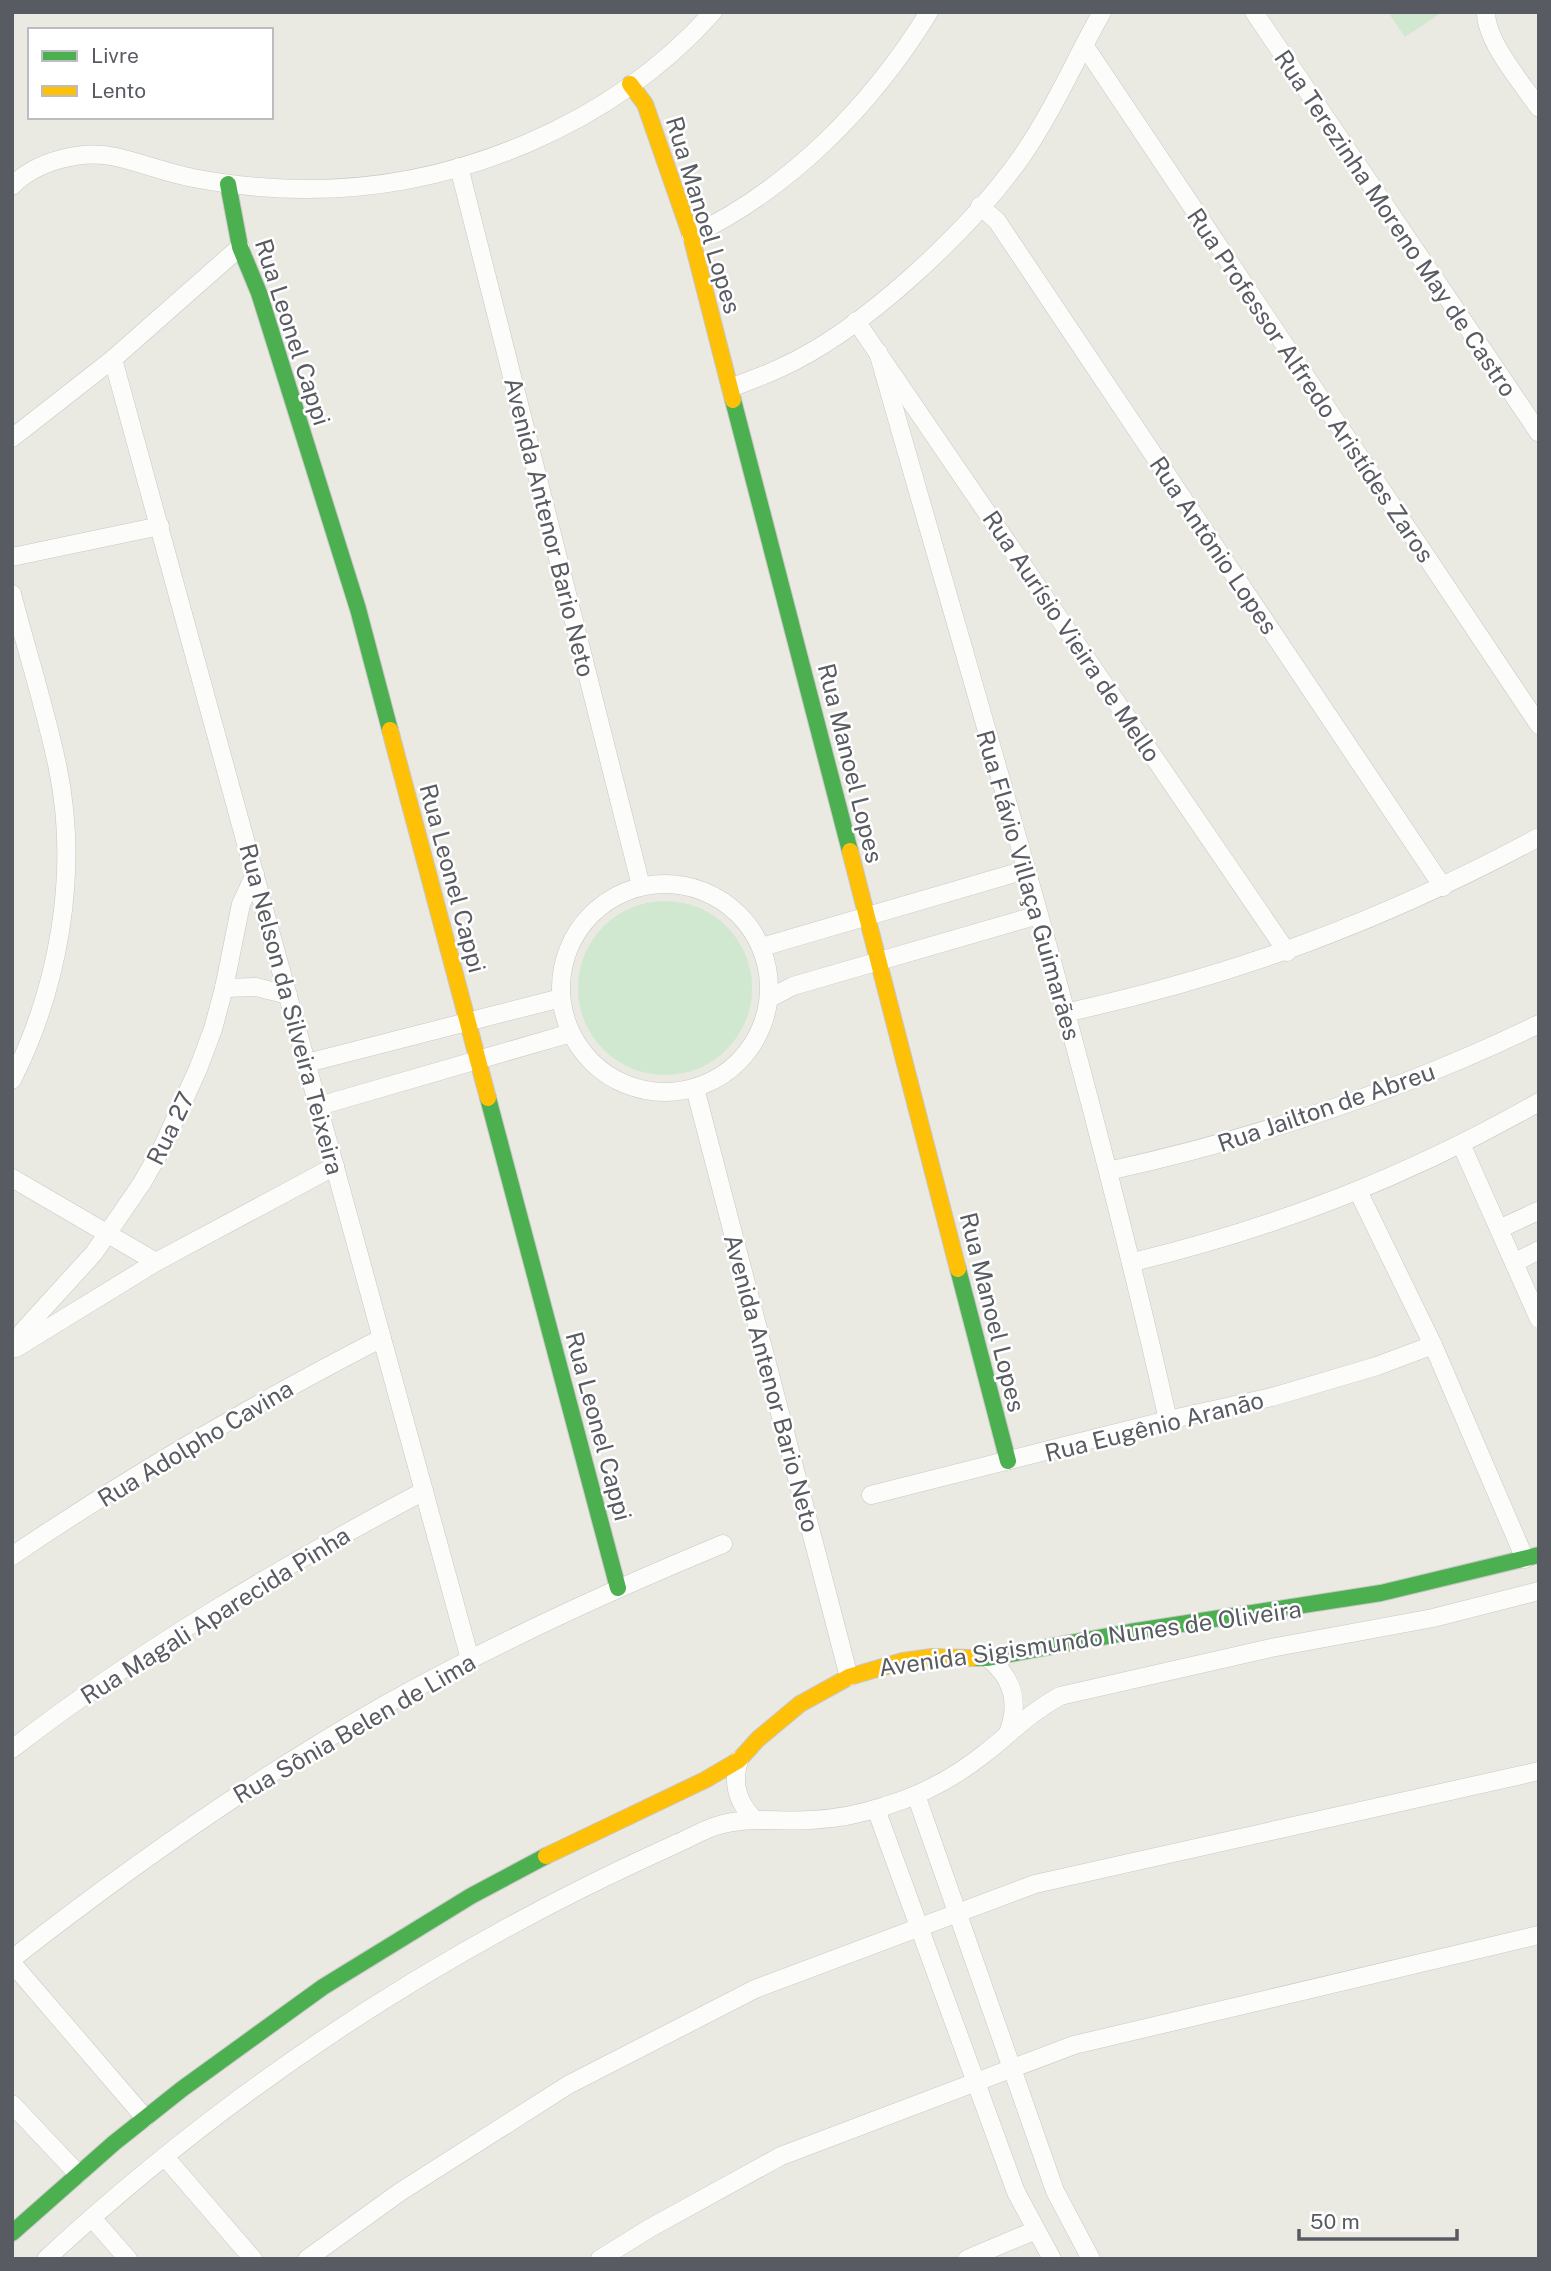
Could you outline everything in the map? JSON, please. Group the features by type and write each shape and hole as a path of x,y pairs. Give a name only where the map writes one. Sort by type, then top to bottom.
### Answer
{"street":[{"path":"12,186 51,162 93,155 115,157 152,169 228,184 267,188 344,188 459,167 538,138 576,119 630,84 680,45 713,12"},
{"path":"691,236 722,221 756,199 819,148 872,92 929,12"},
{"path":"731,388 782,368 835,337 937,252 1022,156 1058,96 1102,12"},
{"name":"Rua Terezinha Moreno May de Castro","path":"1254,12 1539,433"},
{"path":"1486,12 1486,21 1492,37 1539,108"},
{"name":"Rua Professor Alfredo Aristídes Zaros","path":"1084,45 1539,725"},
{"name":"Rua Manoel Lopes","path":"630,84 645,104 691,236 1007,1461"},
{"name":"Avenida Antenor Bario Neto","path":"459,167 641,886"},
{"name":"Rua Leonel Cappi","path":"228,184 240,247 259,293 358,610 618,1588"},
{"name":"Rua Antônio Lopes","path":"980,206 997,221 1443,887"},
{"path":"12,438 113,359 240,247"},
{"name":"Rua Aurísio Vieira de Mello","path":"856,321 1287,951"},
{"name":"Rua Flávio Villaça Guimarães","path":"878,352 1026,870 1133,1262 1168,1420"},
{"name":"Rua Nelson da Silveira Teixeira","path":"113,359 470,1659"},
{"path":"12,557 160,526"},
{"path":"12,594 58,770 65,845 64,896 55,958 34,1031 12,1080"},
{"path":"1065,1013 1177,986 1287,951 1366,921 1443,887 1539,837"},
{"path":"762,947 1026,870"},
{"name":"Rua 27","path":"15,1348 23,1331 108,1234 142,1183 182,1108 209,1039 224,988 241,904 255,874"},
{"path":"660,883 678,884 714,895 743,918 762,947 770,981 770,998 761,1032 740,1061 712,1082 695,1088 660,1092 624,1084 593,1063 571,1033 561,998 564,960 580,927 607,901 623,892 660,883"},
{"path":"770,998 793,986 1038,915"},
{"path":"224,988 256,987 288,995"},
{"path":"307,1063 561,998"},
{"name":"Rua Jailton de Abreu","path":"1108,1171 1242,1138 1335,1109 1438,1070 1539,1024"},
{"path":"319,1106 571,1033"},
{"name":"Avenida Antenor Bario Neto","path":"695,1088 849,1677"},
{"path":"1133,1262 1239,1234 1358,1191 1461,1144 1539,1102"},
{"path":"1461,1144 1539,1319"},
{"path":"15,1348 156,1262 335,1166"},
{"path":"12,1178 156,1262"},
{"path":"1358,1191 1532,1557"},
{"path":"1499,1229 1539,1211"},
{"path":"1514,1264 1539,1250"},
{"name":"Rua Adolpho Cavina","path":"12,1556 139,1473 218,1426 382,1338"},
{"name":"Rua Eugênio Aranão","path":"871,1495 1325,1383 1433,1345"},
{"name":"Rua Magali Aparecida Pinha","path":"12,1749 94,1689 255,1584 424,1491"},
{"name":"Rua Sônia Belen de Lima","path":"12,1961 145,1858 231,1799 388,1703 470,1659 618,1588 723,1544"},
{"name":"Avenida Sigismundo Nunes de Oliveira","path":"12,2233 145,2118 251,2037 396,1941 547,1855 705,1780 739,1760 789,1712 824,1689 849,1677 913,1660 988,1658 1130,1632 1381,1593 1532,1557"},
{"name":"Avenida Sigismundo Nunes de Oliveira","path":"46,2259 165,2157 266,2080 327,2038 484,1941 626,1867 716,1826 754,1819 809,1821 837,1818 876,1809 916,1795 965,1768 1036,1709 1060,1696 1270,1648 1433,1618 1539,1591"},
{"path":"988,1658 1005,1673 1013,1693 1013,1720 1008,1733"},
{"path":"739,1760 735,1780 737,1790 740,1801 754,1819"},
{"path":"307,2259 400,2192 568,2085 755,1989 1035,1884 1539,1771"},
{"path":"916,1795 1055,2191 1091,2259"},
{"path":"876,1809 1016,2192 1052,2259"},
{"path":"600,2259 650,2228 781,2156 1074,2045 1539,1935"},
{"path":"12,1961 145,2118"},
{"path":"12,2104 78,2175"},
{"path":"165,2157 253,2259"},
{"path":"92,2218 128,2259"},
{"path":"967,2259 1036,2230"}],"green space":[{"path":"1388,12 1442,12 1405,37"},
{"path":"665,901 698,907 727,926 746,955 752,988 746,1021 727,1050 698,1069 665,1075 632,1069 603,1050 584,1021 578,988 584,955 603,926 632,907"}],"traffic: fast":[{"path":"228,184 240,247 259,293 358,609 390,730"},
{"path":"733,400 850,851"},
{"path":"488,1098 618,1588"},
{"path":"958,1269 1008,1461"},
{"path":"973,1658 988,1658 1130,1632 1381,1593 1539,1555"},
{"path":"12,2233 114,2143 182,2089 323,1987 471,1896 546,1856"}],"traffic: slow":[{"path":"630,84 645,104 691,236 733,400"},
{"path":"390,730 488,1098"},
{"path":"850,851 958,1269"},
{"path":"546,1856 705,1780 739,1760 758,1739 800,1704 849,1677 903,1661 932,1657 973,1658"}]}
